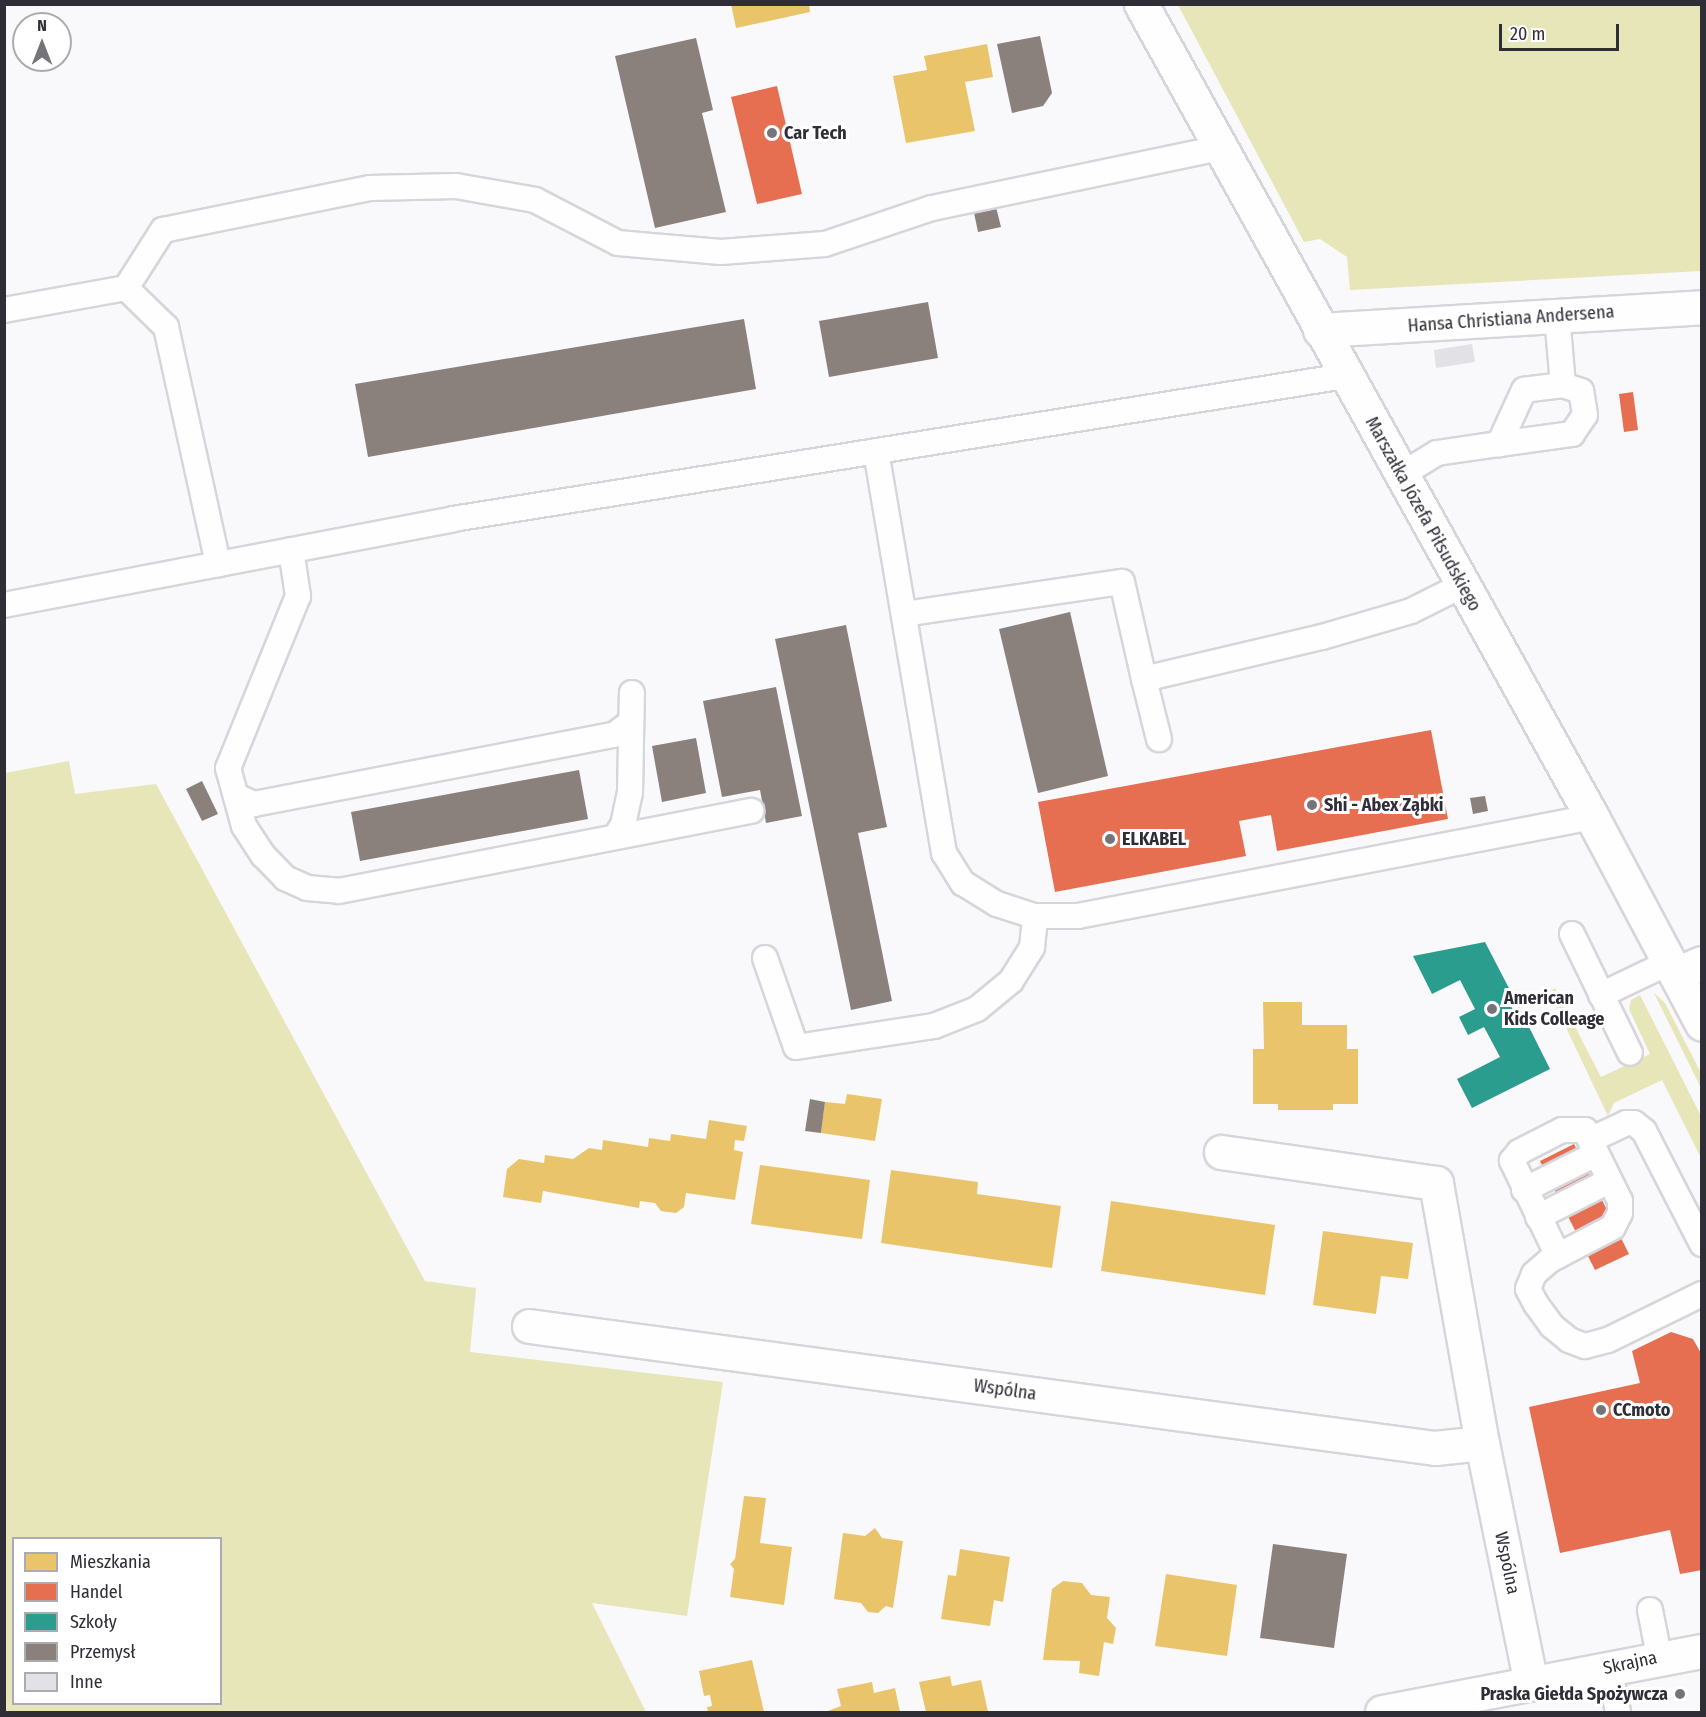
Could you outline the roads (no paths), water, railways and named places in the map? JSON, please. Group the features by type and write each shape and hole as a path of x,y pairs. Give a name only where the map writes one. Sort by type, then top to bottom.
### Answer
{"street":[{"name":"Marszałka Józefa Piłsudskiego","path":"1141,4 1345,376 1592,817 1682,967 1701,1024"},
{"name":"Hansa Christiana Andersena","path":"1320,330 1701,307"},
{"name":"Wspólna","path":"1221,1152 1436,1183 1482,1443 1531,1683"},
{"name":"Wspólna","path":"529,1326 1435,1448 1482,1443"},
{"name":"Skrajna","path":"1662,1656 1701,1640"},
{"name":"Skrajna","path":"1382,1713 1662,1656 1701,1651"}],"lane":[{"path":"4,310 126,288 163,230 370,188 456,186 535,200 618,243 722,252 825,244 932,208 1219,148"},
{"path":"126,288 166,327 218,564"},
{"path":"1557,316 1563,385"},
{"path":"4,606 453,519 1345,376"},
{"path":"1401,475 1437,453 1572,434 1586,415 1581,391 1563,385 1524,390 1499,444"},
{"path":"876,451 944,853 963,884 997,904 1035,916 1078,916 1592,817"},
{"path":"291,550 298,596 228,768 244,826 263,855 285,878 307,888 339,891 752,811"},
{"path":"904,614 1122,582 1159,739"},
{"path":"1144,679 1322,637 1412,611 1463,585"},
{"path":"616,836 623,825 630,793 632,693"},
{"path":"236,796 254,804 614,735 631,722"},
{"path":"765,958 796,1047 934,1026 977,1009 1011,981 1032,947 1035,916"},
{"path":"1572,934 1630,1053"},
{"path":"1601,994 1682,967"},
{"path":"1524,1190 1593,1147 1615,1128 1634,1123 1644,1131 1701,1244"},
{"path":"1558,1256 1524,1190 1512,1161 1519,1152 1575,1128 1585,1130 1620,1201 1620,1213 1612,1227 1558,1256 1534,1274 1528,1289 1552,1326 1569,1340 1586,1346 1608,1340 1701,1294"},
{"path":"1538,1217 1609,1181"},
{"path":"1650,1610 1662,1656"},
{"path":"1609,1667 1618,1713"}],"place":[{"name":"Car Tech","path":"772,133"},
{"name":"Shi - Abex Ząbki","path":"1312,805"},
{"name":"ELKABEL","path":"1110,839"},
{"name":"American Kids Colleage","path":"1492,1009"},
{"name":"CCmoto","path":"1601,1410"},
{"name":"Praska Giełda Spożywcza","path":"1680,1694"}]}
